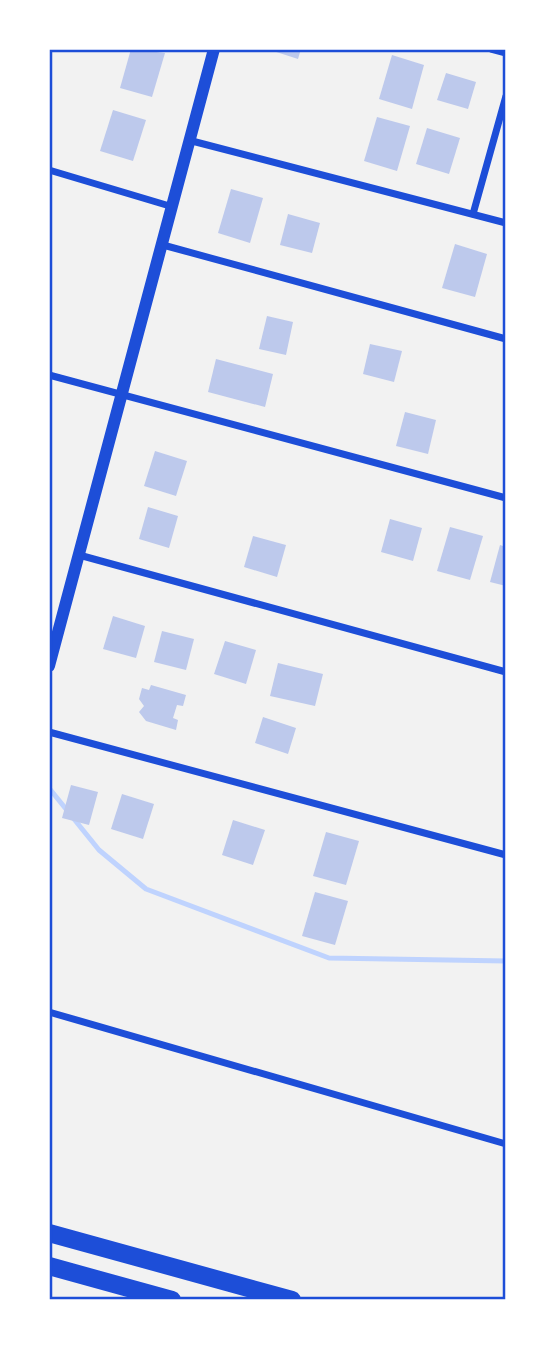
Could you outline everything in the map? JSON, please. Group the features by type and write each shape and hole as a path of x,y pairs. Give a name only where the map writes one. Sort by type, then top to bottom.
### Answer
{"highway":[{"path":"49,1233 292,1300"},
{"path":"49,1266 172,1300"}],"street":[{"path":"49,666 192,141 214,49"},
{"path":"491,49 506,53"},
{"path":"473,214 506,96"},
{"path":"192,141 506,223"},
{"path":"49,170 174,207"},
{"path":"163,246 506,339"},
{"path":"49,374 121,396 506,498"},
{"path":"79,555 506,672"},
{"path":"49,732 506,855"},
{"path":"49,1012 506,1144"}],"building":[{"path":"131,49 165,53 152,97 120,88"},
{"path":"267,49 301,49 298,59"},
{"path":"392,55 424,65 412,109 379,99"},
{"path":"446,73 476,82 468,109 437,100"},
{"path":"113,110 146,120 133,161 100,151"},
{"path":"377,117 410,126 397,171 364,161"},
{"path":"427,128 460,138 449,174 416,164"},
{"path":"231,189 263,198 250,243 218,233"},
{"path":"288,214 320,223 312,253 280,245"},
{"path":"455,244 487,254 475,297 442,288"},
{"path":"267,316 293,322 286,355 259,349"},
{"path":"370,344 402,351 394,382 363,374"},
{"path":"216,359 273,374 265,407 208,392"},
{"path":"405,412 436,420 428,454 396,446"},
{"path":"155,451 187,461 176,496 144,486"},
{"path":"148,507 178,516 169,548 139,539"},
{"path":"390,519 422,528 413,561 381,552"},
{"path":"450,527 483,536 470,580 437,571"},
{"path":"253,536 286,545 277,577 244,567"},
{"path":"500,545 506,547 506,586 490,582"},
{"path":"113,616 145,626 136,658 103,649"},
{"path":"162,631 194,639 186,670 154,662"},
{"path":"225,641 256,650 246,684 214,674"},
{"path":"278,663 323,674 315,706 270,696"},
{"path":"151,685 186,695 183,706 177,705 173,718 178,720 176,730 146,721 139,712 144,706 139,699 142,688 149,690"},
{"path":"263,717 296,728 288,754 255,743"},
{"path":"71,785 98,792 89,825 62,818"},
{"path":"122,794 154,804 143,839 111,829"},
{"path":"233,820 265,830 253,865 222,855"},
{"path":"326,832 359,841 346,885 313,876"},
{"path":"315,892 348,901 335,945 302,936"}],"waterway":[{"path":"49,788 99,850 146,889 329,958 506,961"}]}
